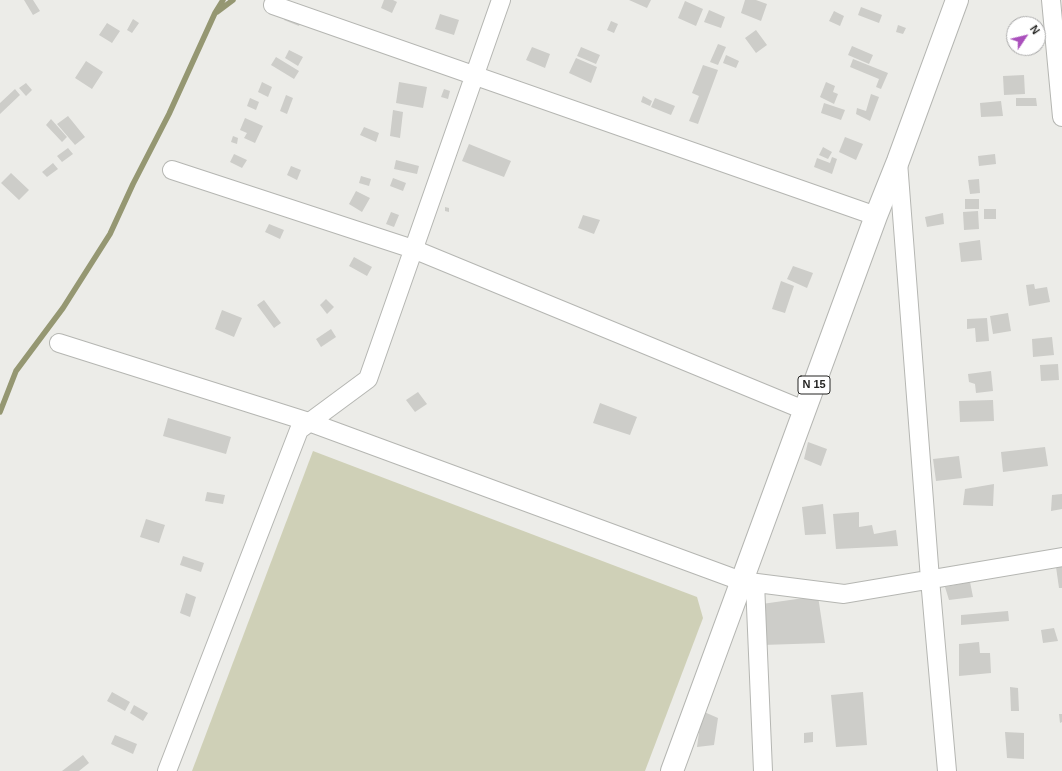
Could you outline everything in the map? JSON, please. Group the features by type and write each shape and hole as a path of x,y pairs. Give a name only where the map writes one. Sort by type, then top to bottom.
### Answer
{"main road":[{"name":"N 15","path":"672,771 748,582 804,410 957,0"}],"street":[{"path":"167,771 299,430 368,379 501,0"},
{"path":"1052,0 1062,117"},
{"path":"273,5 876,216"},
{"path":"898,161 930,579 947,771"},
{"path":"172,170 413,249 804,410"},
{"path":"59,343 309,422 748,582 844,594 1062,556"},
{"path":"748,582 763,771"}],"green space":[{"path":"313,451 697,597 703,618 645,771 192,771"}],"building":[{"path":"24,0 33,0 40,11 33,15"},
{"path":"384,0 393,0 397,2 392,13 381,8"},
{"path":"629,0 651,0 647,8"},
{"path":"745,0 756,0 767,4 761,21 741,13"},
{"path":"685,1 703,9 696,26 678,18"},
{"path":"861,7 882,15 879,23 858,15"},
{"path":"709,10 725,17 721,28 704,22"},
{"path":"834,11 844,16 840,26 829,21"},
{"path":"440,14 459,20 454,35 435,29"},
{"path":"286,15 301,21 299,26 284,20"},
{"path":"133,19 139,23 132,33 127,30"},
{"path":"611,21 618,24 614,33 607,30"},
{"path":"107,23 120,31 112,43 99,35"},
{"path":"898,25 906,28 903,34 896,32"},
{"path":"756,30 767,45 756,53 745,38"},
{"path":"718,44 726,47 718,65 710,62"},
{"path":"852,46 873,55 869,64 848,55"},
{"path":"532,47 550,54 545,68 526,60"},
{"path":"581,47 600,55 596,64 577,56"},
{"path":"289,50 303,57 298,66 285,58"},
{"path":"726,55 739,61 736,68 723,63"},
{"path":"276,57 299,71 294,79 271,65"},
{"path":"576,58 597,67 591,83 569,73"},
{"path":"853,59 888,73 881,89 876,87 879,79 850,67"},
{"path":"86,61 103,72 92,89 75,78"},
{"path":"703,65 718,70 698,124 689,121 699,96 692,93"},
{"path":"1024,75 1025,94 1004,95 1003,76"},
{"path":"262,82 272,87 268,97 258,92"},
{"path":"399,82 427,87 423,108 396,103"},
{"path":"826,82 835,86 833,92 838,94 834,104 820,97"},
{"path":"26,83 32,90 26,96 19,88"},
{"path":"15,89 20,95 0,114 0,103"},
{"path":"444,89 450,91 448,99 441,97"},
{"path":"871,94 879,97 870,121 856,114 857,108 866,111"},
{"path":"286,95 293,98 287,114 280,111"},
{"path":"643,96 652,101 650,106 641,102"},
{"path":"250,98 259,102 256,110 247,106"},
{"path":"655,98 675,106 671,115 651,107"},
{"path":"1016,98 1036,98 1037,106 1016,106"},
{"path":"1001,101 1003,116 981,117 980,103"},
{"path":"824,103 845,110 841,120 821,113"},
{"path":"393,110 403,112 400,138 390,136"},
{"path":"68,116 85,137 75,145 57,124"},
{"path":"245,118 263,126 255,143 244,138 247,133 240,130"},
{"path":"51,119 67,137 62,142 46,125"},
{"path":"364,127 379,133 376,142 360,135"},
{"path":"233,136 238,138 237,144 231,142"},
{"path":"845,137 863,144 856,160 839,152"},
{"path":"469,144 511,161 504,177 462,161"},
{"path":"823,147 832,152 828,159 819,155"},
{"path":"68,148 73,154 62,162 57,156"},
{"path":"234,154 247,160 242,168 230,162"},
{"path":"995,154 996,164 979,166 978,156"},
{"path":"832,157 837,159 832,174 814,167 817,158 830,163"},
{"path":"396,160 419,166 417,174 394,169"},
{"path":"53,163 58,169 47,177 42,172"},
{"path":"291,166 301,170 297,180 287,175"},
{"path":"11,173 29,190 19,200 1,183"},
{"path":"361,176 371,179 369,186 359,183"},
{"path":"393,178 406,183 403,191 390,186"},
{"path":"979,179 980,193 970,194 968,180"},
{"path":"356,191 370,198 362,212 349,204"},
{"path":"965,199 979,199 979,209 965,209"},
{"path":"445,207 449,208 449,212 445,211"},
{"path":"984,209 996,209 996,219 984,219"},
{"path":"978,211 979,229 964,230 963,212"},
{"path":"391,212 399,215 394,227 386,224"},
{"path":"943,213 944,224 927,227 925,217"},
{"path":"583,215 600,220 594,234 578,228"},
{"path":"269,224 284,230 280,239 265,232"},
{"path":"980,240 982,260 961,262 959,243"},
{"path":"354,257 372,267 367,276 349,266"},
{"path":"793,266 813,273 807,288 787,279"},
{"path":"781,281 794,286 785,313 772,309"},
{"path":"1034,284 1035,289 1047,287 1050,302 1029,306 1026,285"},
{"path":"326,299 334,307 327,314 320,305"},
{"path":"264,300 281,323 274,328 257,305"},
{"path":"222,310 242,318 234,337 215,329"},
{"path":"1008,313 1011,331 993,334 990,316"},
{"path":"987,318 989,341 976,342 975,328 967,329 967,319"},
{"path":"331,329 336,337 321,347 316,339"},
{"path":"1052,337 1054,355 1033,357 1032,339"},
{"path":"1058,364 1059,380 1041,381 1040,365"},
{"path":"991,371 993,391 976,393 975,384 969,382 968,374"},
{"path":"418,392 427,404 415,412 406,400"},
{"path":"993,400 994,421 960,422 959,401"},
{"path":"600,403 637,417 630,435 593,423"},
{"path":"168,418 231,437 226,454 163,436"},
{"path":"808,442 827,449 821,466 804,459"},
{"path":"1045,447 1048,466 1003,472 1001,452"},
{"path":"959,456 962,478 936,481 933,459"},
{"path":"994,484 993,506 963,505 965,489"},
{"path":"207,492 225,495 223,504 205,501"},
{"path":"1062,494 1062,509 1051,511 1052,495"},
{"path":"823,504 826,534 805,535 802,507"},
{"path":"859,512 859,527 872,525 874,534 896,530 898,546 836,549 833,514"},
{"path":"146,519 165,525 159,543 140,537"},
{"path":"183,556 204,563 201,572 180,565"},
{"path":"1056,567 1062,567 1062,588 1059,588"},
{"path":"970,582 973,597 949,600 945,587"},
{"path":"186,593 196,597 190,617 180,613"},
{"path":"818,596 825,643 762,645 762,604"},
{"path":"1008,611 1009,621 961,625 961,615"},
{"path":"1054,628 1058,641 1043,643 1041,630"},
{"path":"979,642 980,653 990,653 991,673 959,676 959,644"},
{"path":"1010,687 1018,688 1019,711 1011,711"},
{"path":"112,692 130,702 125,711 107,701"},
{"path":"863,692 867,745 836,747 831,695"},
{"path":"134,705 148,713 143,721 130,713"},
{"path":"702,711 718,718 714,745 697,747"},
{"path":"1059,714 1062,714 1062,722 1060,723"},
{"path":"813,732 813,742 804,743 804,733"},
{"path":"1005,732 1024,733 1024,759 1007,758"},
{"path":"115,735 137,744 133,754 111,744"},
{"path":"83,755 89,763 79,771 62,771"}],"waterway":[{"path":"0,412 16,371 63,308 110,234 133,184 169,114 215,13 223,0"},
{"path":"217,12 233,0"}]}
